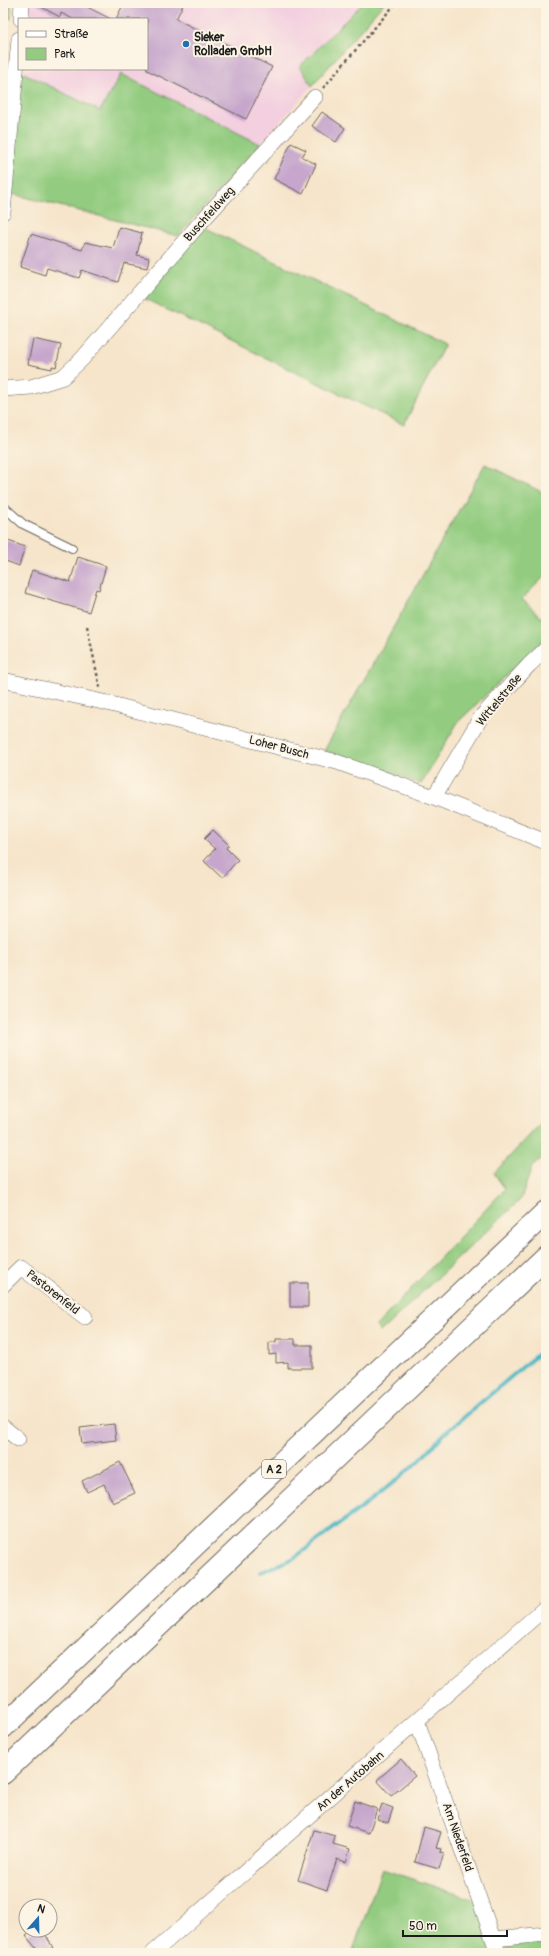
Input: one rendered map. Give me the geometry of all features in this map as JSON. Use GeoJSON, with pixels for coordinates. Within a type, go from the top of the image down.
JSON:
{"type":"FeatureCollection","features":[{"type":"Feature","properties":{"kind":"highway","name":"A 2"},"geometry":{"type":"LineString","coordinates":[[3,1728],[546,1212]]}},
{"type":"Feature","properties":{"kind":"highway"},"geometry":{"type":"LineString","coordinates":[[3,1772],[546,1257]]}},
{"type":"Feature","properties":{"kind":"street"},"geometry":{"type":"LineString","coordinates":[[21,18],[22,3]]}},
{"type":"Feature","properties":{"kind":"street"},"geometry":{"type":"LineString","coordinates":[[3,212],[18,50]]}},
{"type":"Feature","properties":{"kind":"street","name":"Buschfeldweg"},"geometry":{"type":"LineString","coordinates":[[3,389],[31,387],[63,377],[82,359],[201,222],[315,97]]}},
{"type":"Feature","properties":{"kind":"street","name":"Wittelstraße"},"geometry":{"type":"LineString","coordinates":[[434,797],[481,717],[529,665],[546,649]]}},
{"type":"Feature","properties":{"kind":"street","name":"Loher Busch"},"geometry":{"type":"LineString","coordinates":[[3,680],[103,702],[337,762],[434,797],[546,842]]}},
{"type":"Feature","properties":{"kind":"street","name":"Pastorenfeld"},"geometry":{"type":"LineString","coordinates":[[3,1284],[21,1267],[85,1317]]}},
{"type":"Feature","properties":{"kind":"street"},"geometry":{"type":"LineString","coordinates":[[3,1427],[18,1439]]}},
{"type":"Feature","properties":{"kind":"street","name":"An der Autobahn"},"geometry":{"type":"LineString","coordinates":[[153,1953],[546,1608]]}},
{"type":"Feature","properties":{"kind":"street","name":"Am Niederfeld"},"geometry":{"type":"LineString","coordinates":[[417,1721],[496,1946]]}},
{"type":"Feature","properties":{"kind":"street"},"geometry":{"type":"LineString","coordinates":[[496,1946],[546,1934]]}},
{"type":"Feature","properties":{"kind":"lane"},"geometry":{"type":"LineString","coordinates":[[3,506],[23,524],[72,548]]}},
{"type":"Feature","properties":{"kind":"path"},"geometry":{"type":"LineString","coordinates":[[315,97],[396,3]]}},
{"type":"Feature","properties":{"kind":"path"},"geometry":{"type":"LineString","coordinates":[[87,626],[103,702]]}},
{"type":"Feature","properties":{"kind":"shaded area"},"geometry":{"type":"Polygon","coordinates":[[[24,3],[89,3],[120,18],[23,18],[24,3]]]}},
{"type":"Feature","properties":{"kind":"shaded area"},"geometry":{"type":"Polygon","coordinates":[[[144,3],[363,3],[300,66],[312,86],[260,144],[121,74],[100,111],[20,71],[148,70],[147,18],[144,3]]]}},
{"type":"Feature","properties":{"kind":"green space"},"geometry":{"type":"Polygon","coordinates":[[[3,3],[11,3],[11,19],[3,16],[3,3]]]}},
{"type":"Feature","properties":{"kind":"green space"},"geometry":{"type":"Polygon","coordinates":[[[363,3],[384,3],[312,86],[300,66],[363,3]]]}},
{"type":"Feature","properties":{"kind":"green space"},"geometry":{"type":"Polygon","coordinates":[[[20,71],[100,111],[121,74],[260,144],[178,236],[9,193],[20,71]]]}},
{"type":"Feature","properties":{"kind":"green space"},"geometry":{"type":"Polygon","coordinates":[[[204,227],[445,344],[404,425],[143,298],[204,227]]]}},
{"type":"Feature","properties":{"kind":"green space"},"geometry":{"type":"Polygon","coordinates":[[[485,464],[546,494],[546,575],[522,599],[546,622],[546,637],[458,722],[421,784],[374,766],[324,751],[485,464]]]}},
{"type":"Feature","properties":{"kind":"green space"},"geometry":{"type":"Polygon","coordinates":[[[546,1118],[546,1154],[532,1167],[521,1199],[380,1332],[376,1326],[505,1189],[494,1173],[546,1118]]]}},
{"type":"Feature","properties":{"kind":"green space"},"geometry":{"type":"Polygon","coordinates":[[[382,1869],[484,1903],[497,1942],[546,1937],[546,1953],[352,1953],[382,1869]]]}},
{"type":"Feature","properties":{"kind":"building"},"geometry":{"type":"Polygon","coordinates":[[[34,3],[79,3],[109,18],[71,18],[61,13],[60,17],[34,3]]]}},
{"type":"Feature","properties":{"kind":"building","name":"Sieker Rolladen GmbH"},"geometry":{"type":"Polygon","coordinates":[[[124,3],[184,3],[176,19],[272,67],[246,119],[147,70],[148,18],[116,18],[124,3]]]}},
{"type":"Feature","properties":{"kind":"building"},"geometry":{"type":"Polygon","coordinates":[[[322,112],[345,128],[336,142],[312,126],[322,112]]]}},
{"type":"Feature","properties":{"kind":"building"},"geometry":{"type":"Polygon","coordinates":[[[291,143],[306,150],[302,157],[316,164],[303,194],[274,179],[291,143]]]}},
{"type":"Feature","properties":{"kind":"building"},"geometry":{"type":"Polygon","coordinates":[[[119,227],[142,233],[137,255],[149,258],[147,268],[124,263],[118,282],[82,270],[79,278],[47,268],[45,275],[20,267],[31,234],[82,250],[85,242],[113,248],[119,227]]]}},
{"type":"Feature","properties":{"kind":"building"},"geometry":{"type":"Polygon","coordinates":[[[33,339],[61,345],[56,367],[52,366],[52,369],[28,364],[33,339]]]}},
{"type":"Feature","properties":{"kind":"building"},"geometry":{"type":"Polygon","coordinates":[[[3,539],[25,547],[19,566],[3,560],[3,539]]]}},
{"type":"Feature","properties":{"kind":"building"},"geometry":{"type":"Polygon","coordinates":[[[78,557],[106,566],[99,590],[96,589],[89,612],[25,593],[32,570],[70,582],[78,557]]]}},
{"type":"Feature","properties":{"kind":"building"},"geometry":{"type":"Polygon","coordinates":[[[213,830],[229,845],[226,848],[238,860],[222,878],[204,861],[215,849],[204,839],[213,830]]]}},
{"type":"Feature","properties":{"kind":"building"},"geometry":{"type":"Polygon","coordinates":[[[290,1283],[308,1283],[308,1307],[290,1307],[290,1283]]]}},
{"type":"Feature","properties":{"kind":"building"},"geometry":{"type":"Polygon","coordinates":[[[276,1339],[295,1339],[295,1345],[312,1345],[312,1368],[288,1368],[288,1362],[276,1363],[276,1354],[269,1355],[269,1342],[276,1342],[276,1339]]]}},
{"type":"Feature","properties":{"kind":"building"},"geometry":{"type":"Polygon","coordinates":[[[114,1424],[116,1440],[82,1444],[80,1428],[114,1424]]]}},
{"type":"Feature","properties":{"kind":"building"},"geometry":{"type":"Polygon","coordinates":[[[120,1462],[135,1493],[113,1503],[104,1484],[87,1492],[82,1481],[120,1462]]]}},
{"type":"Feature","properties":{"kind":"building"},"geometry":{"type":"Polygon","coordinates":[[[401,1759],[415,1776],[391,1796],[377,1780],[401,1759]]]}},
{"type":"Feature","properties":{"kind":"building"},"geometry":{"type":"Polygon","coordinates":[[[355,1801],[377,1809],[369,1833],[347,1826],[355,1801]]]}},
{"type":"Feature","properties":{"kind":"building"},"geometry":{"type":"Polygon","coordinates":[[[382,1804],[393,1808],[388,1823],[377,1819],[382,1804]]]}},
{"type":"Feature","properties":{"kind":"building"},"geometry":{"type":"Polygon","coordinates":[[[424,1827],[441,1832],[436,1848],[441,1849],[440,1852],[444,1853],[439,1869],[415,1862],[424,1827]]]}},
{"type":"Feature","properties":{"kind":"building"},"geometry":{"type":"Polygon","coordinates":[[[314,1830],[335,1836],[333,1844],[350,1849],[346,1862],[337,1859],[327,1890],[298,1880],[314,1830]]]}},
{"type":"Feature","properties":{"kind":"building"},"geometry":{"type":"Polygon","coordinates":[[[28,1938],[47,1938],[53,1948],[40,1953],[28,1938]]]}},
{"type":"Feature","properties":{"kind":"waterway"},"geometry":{"type":"LineString","coordinates":[[261,1572],[294,1558],[378,1495],[419,1461],[443,1435],[546,1347]]}},
{"type":"Feature","properties":{"kind":"place","name":"Sieker Rolladen GmbH"},"geometry":{"type":"Point","coordinates":[186,44]}}]}
